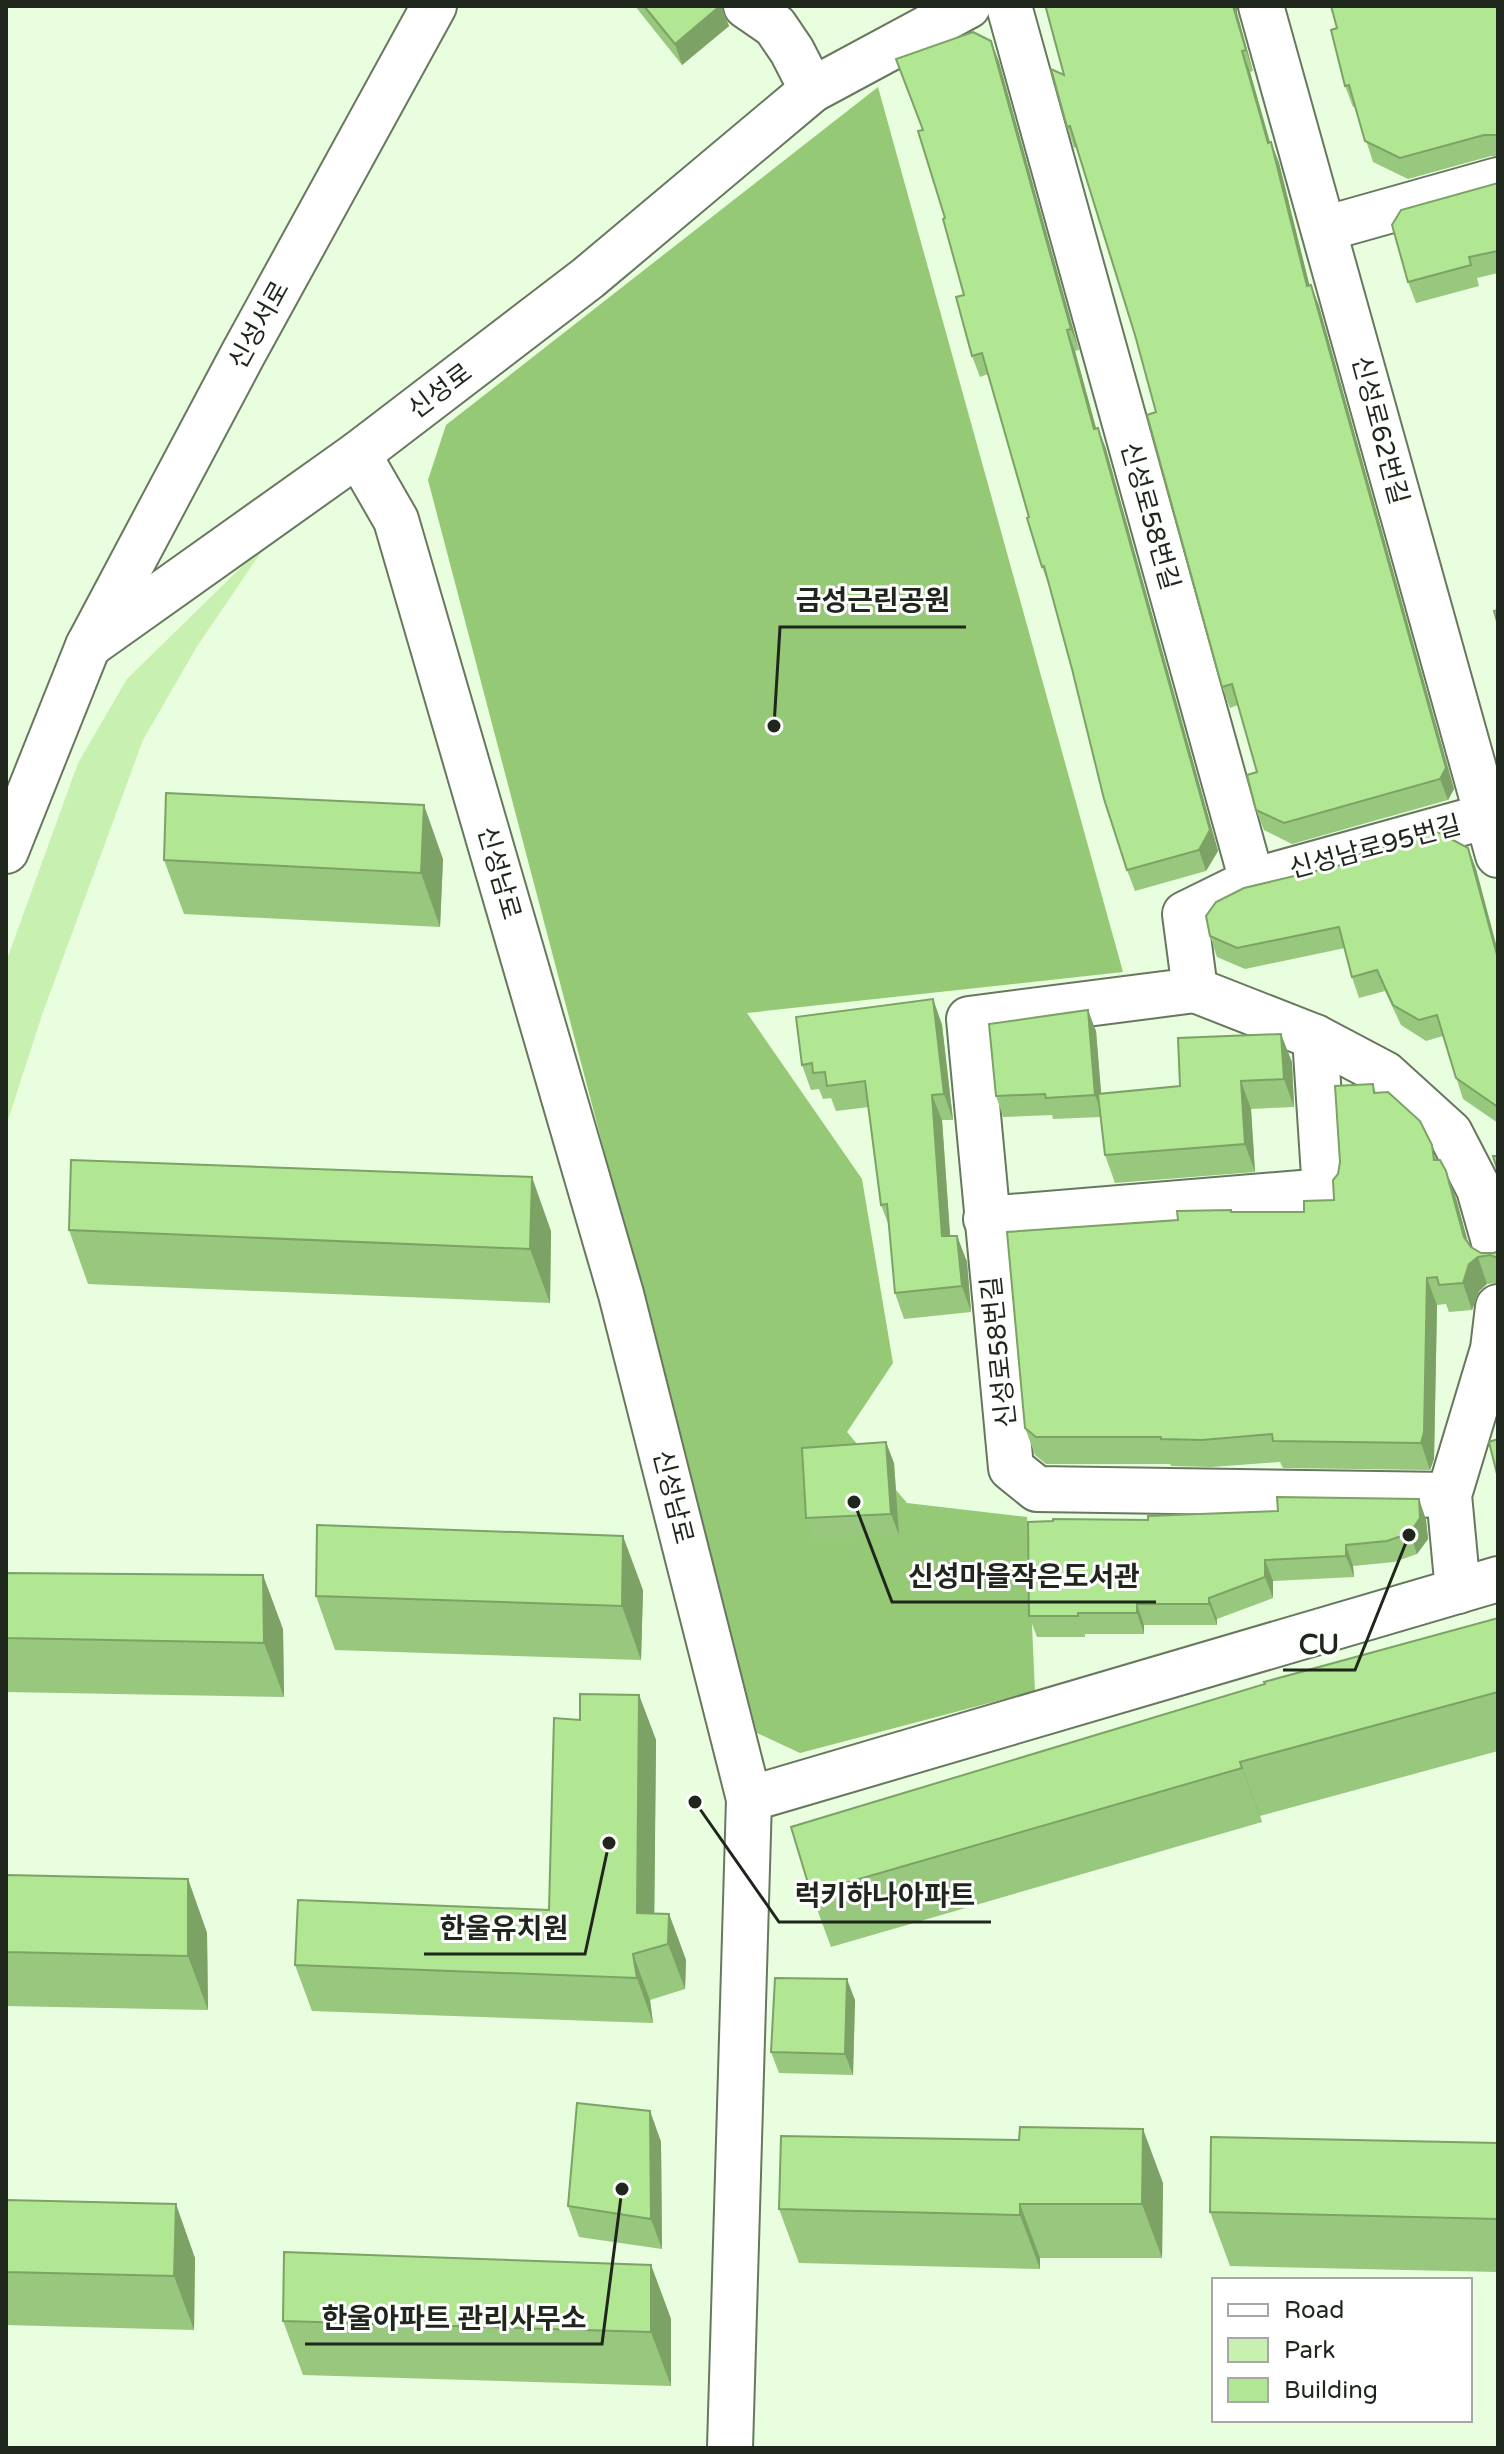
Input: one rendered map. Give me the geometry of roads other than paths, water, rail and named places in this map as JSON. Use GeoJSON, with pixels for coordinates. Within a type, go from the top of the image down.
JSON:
{"type":"FeatureCollection","features":[{"type":"Feature","properties":{"kind":"street","name":"신성서로"},"geometry":{"type":"LineString","coordinates":[[88,646],[243,354],[434,6]]}},
{"type":"Feature","properties":{"kind":"street","name":"신성로"},"geometry":{"type":"LineString","coordinates":[[88,646],[358,454],[588,278],[812,90],[968,6]]}},
{"type":"Feature","properties":{"kind":"street","name":"신성로58번길"},"geometry":{"type":"LineString","coordinates":[[1009,6],[1252,881]]}},
{"type":"Feature","properties":{"kind":"street","name":"신성로62번길"},"geometry":{"type":"LineString","coordinates":[[1261,6],[1494,828]]}},
{"type":"Feature","properties":{"kind":"street"},"geometry":{"type":"LineString","coordinates":[[768,13],[812,90]]}},
{"type":"Feature","properties":{"kind":"street"},"geometry":{"type":"LineString","coordinates":[[1324,229],[1498,180]]}},
{"type":"Feature","properties":{"kind":"street","name":"신성남로"},"geometry":{"type":"LineString","coordinates":[[358,454],[396,520],[621,1294],[749,1799],[730,2448]]}},
{"type":"Feature","properties":{"kind":"street"},"geometry":{"type":"LineString","coordinates":[[6,851],[88,646]]}},
{"type":"Feature","properties":{"kind":"street","name":"신성남로95번길"},"geometry":{"type":"LineString","coordinates":[[1252,881],[1494,828]]}},
{"type":"Feature","properties":{"kind":"street"},"geometry":{"type":"LineString","coordinates":[[1195,990],[1185,914],[1252,881]]}},
{"type":"Feature","properties":{"kind":"street","name":"신성로58번길"},"geometry":{"type":"LineString","coordinates":[[1449,1495],[1037,1489],[1011,1468],[969,1019],[1195,990],[1315,1037],[1385,1074],[1450,1133],[1479,1189],[1498,1256]]}},
{"type":"Feature","properties":{"kind":"street"},"geometry":{"type":"LineString","coordinates":[[986,1219],[1325,1191],[1315,1037]]}},
{"type":"Feature","properties":{"kind":"street"},"geometry":{"type":"LineString","coordinates":[[749,1799],[1478,1585],[1449,1495],[1493,1349],[1498,1307]]}},
{"type":"Feature","properties":{"kind":"place","name":"금성근린공원"},"geometry":{"type":"Point","coordinates":[774,726]}},
{"type":"Feature","properties":{"kind":"place","name":"신성마을작은도서관"},"geometry":{"type":"Point","coordinates":[854,1502]}},
{"type":"Feature","properties":{"kind":"place","name":"CU"},"geometry":{"type":"Point","coordinates":[1409,1535]}},
{"type":"Feature","properties":{"kind":"place","name":"럭키하나아파트"},"geometry":{"type":"Point","coordinates":[695,1802]}},
{"type":"Feature","properties":{"kind":"place","name":"한울유치원"},"geometry":{"type":"Point","coordinates":[609,1843]}},
{"type":"Feature","properties":{"kind":"place","name":"한울아파트 관리사무소"},"geometry":{"type":"Point","coordinates":[622,2189]}}]}
